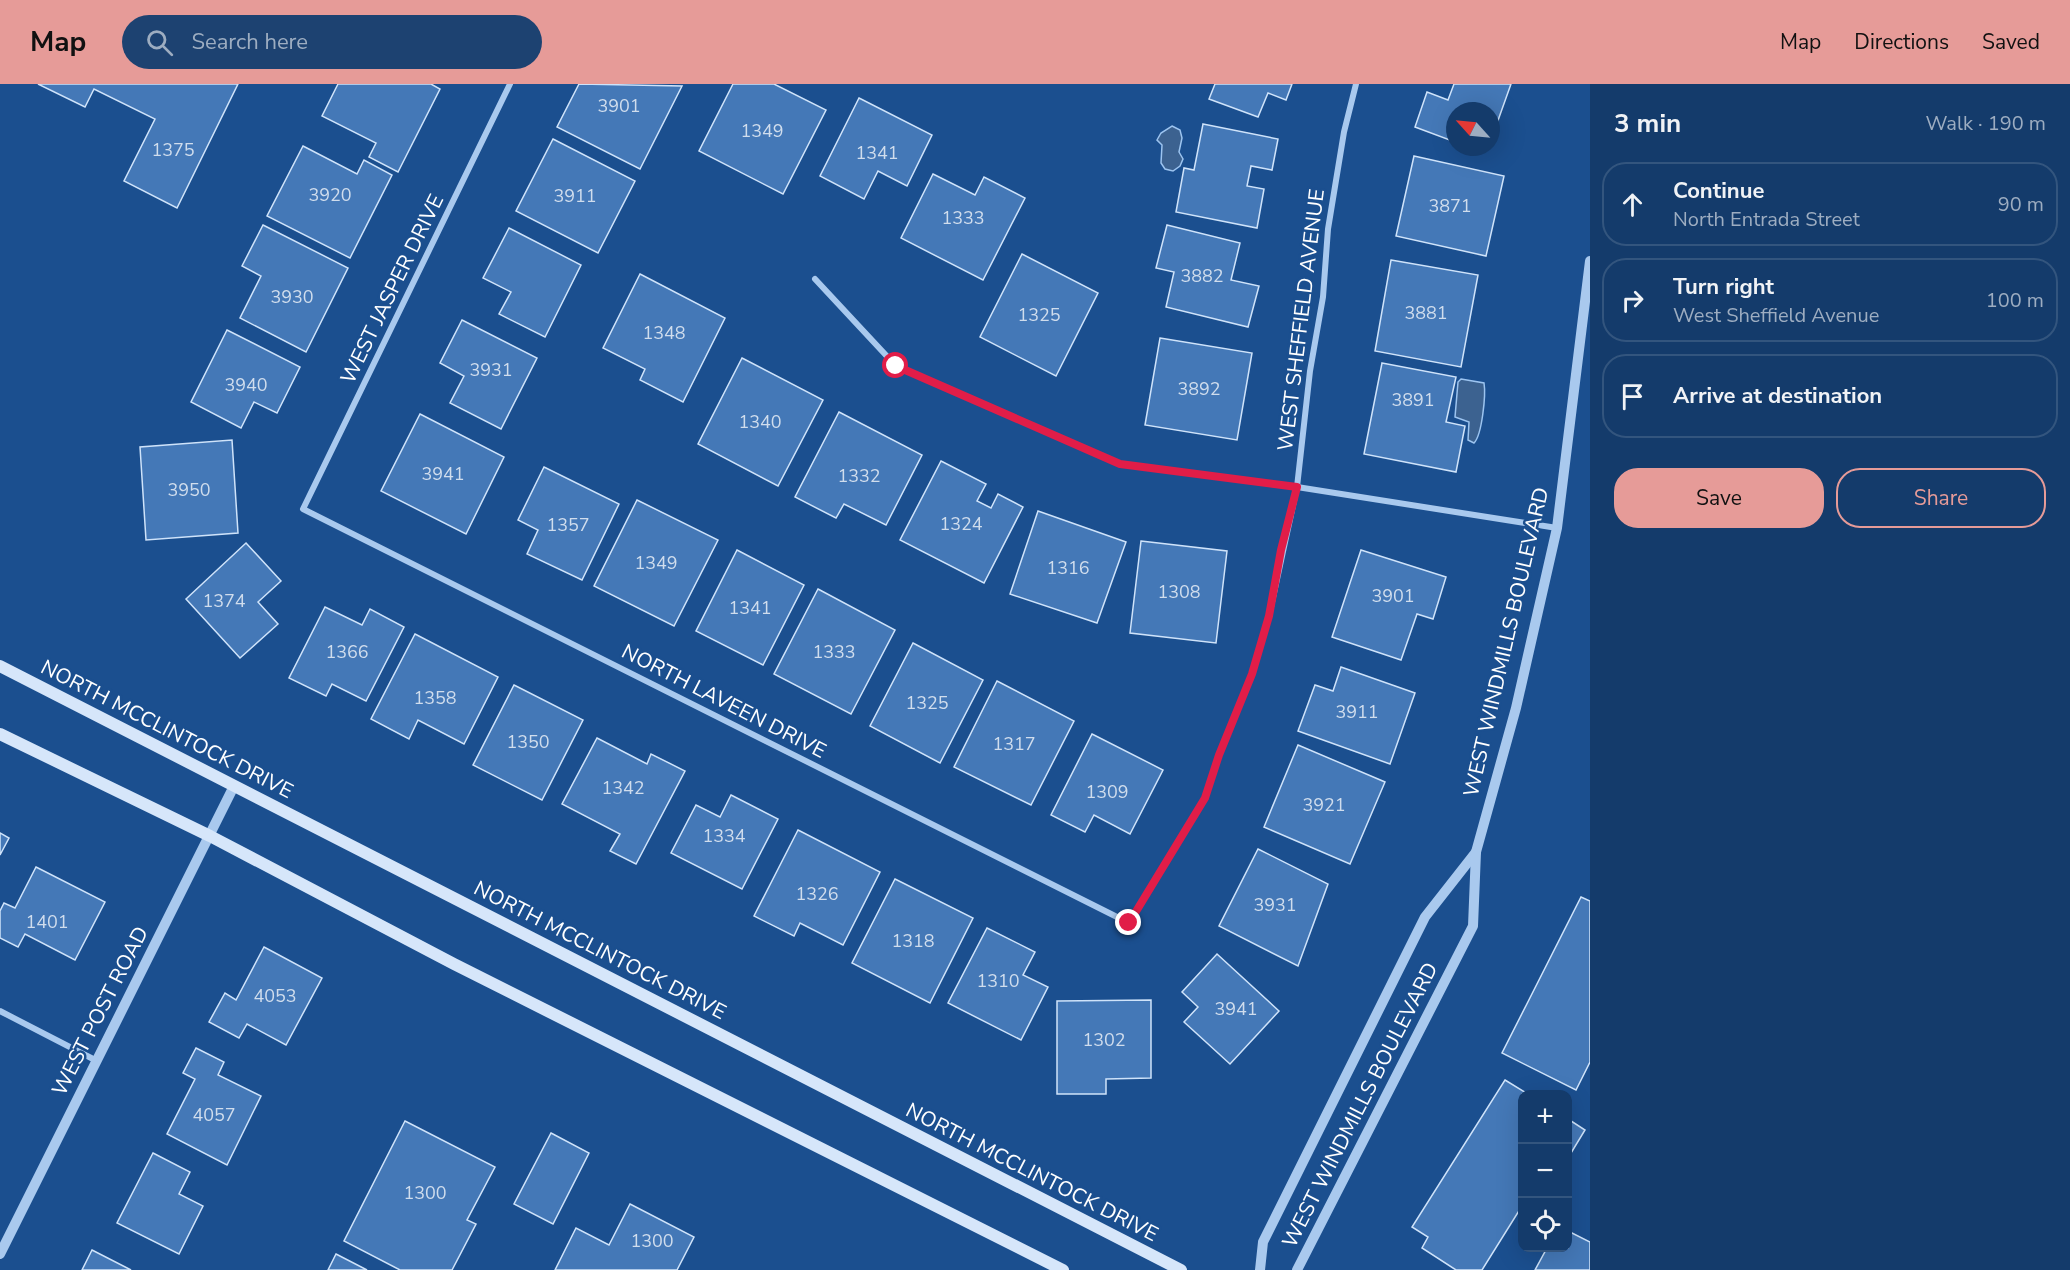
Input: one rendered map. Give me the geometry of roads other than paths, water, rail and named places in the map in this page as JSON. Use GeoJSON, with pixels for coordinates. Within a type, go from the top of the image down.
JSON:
{"type":"FeatureCollection","features":[{"type":"Feature","properties":{"kind":"main road","name":"NORTH MCCLINTOCK DRIVE"},"geometry":{"type":"LineString","coordinates":[[0,666],[1181,1270]]}},
{"type":"Feature","properties":{"kind":"main road"},"geometry":{"type":"LineString","coordinates":[[0,734],[210,837],[454,964],[1063,1270]]}},
{"type":"Feature","properties":{"kind":"street","name":"WEST JASPER DRIVE"},"geometry":{"type":"LineString","coordinates":[[303,509],[510,84]]}},
{"type":"Feature","properties":{"kind":"street","name":"WEST SHEFFIELD AVENUE"},"geometry":{"type":"LineString","coordinates":[[1129,923],[1205,798],[1219,755],[1252,674],[1269,616],[1281,550],[1297,487],[1310,371],[1323,297],[1328,229],[1344,132],[1356,84]]}},
{"type":"Feature","properties":{"kind":"street","name":"WEST WINDMILLS BOULEVARD"},"geometry":{"type":"LineString","coordinates":[[1297,1270],[1473,926],[1476,852],[1516,708],[1557,528],[1590,261]]}},
{"type":"Feature","properties":{"kind":"street"},"geometry":{"type":"LineString","coordinates":[[815,279],[896,366],[1120,464],[1297,487],[1557,528]]}},
{"type":"Feature","properties":{"kind":"street","name":"NORTH LAVEEN DRIVE"},"geometry":{"type":"LineString","coordinates":[[303,509],[1129,923]]}},
{"type":"Feature","properties":{"kind":"street","name":"WEST POST ROAD"},"geometry":{"type":"LineString","coordinates":[[0,1254],[234,786]]}},
{"type":"Feature","properties":{"kind":"street","name":"WEST WINDMILLS BOULEVARD"},"geometry":{"type":"LineString","coordinates":[[1260,1270],[1263,1242],[1425,917],[1476,852]]}},
{"type":"Feature","properties":{"kind":"street"},"geometry":{"type":"LineString","coordinates":[[0,1011],[98,1061]]}},
{"type":"Feature","properties":{"kind":"water"},"geometry":{"type":"Polygon","coordinates":[[[1172,126],[1180,130],[1182,138],[1179,152],[1183,159],[1180,166],[1173,171],[1165,169],[1161,163],[1162,145],[1157,140],[1161,133],[1172,126]]]}},
{"type":"Feature","properties":{"kind":"water"},"geometry":{"type":"Polygon","coordinates":[[[1461,379],[1484,383],[1483,414],[1474,443],[1468,440],[1469,422],[1455,417],[1458,382],[1461,379]]]}}]}
